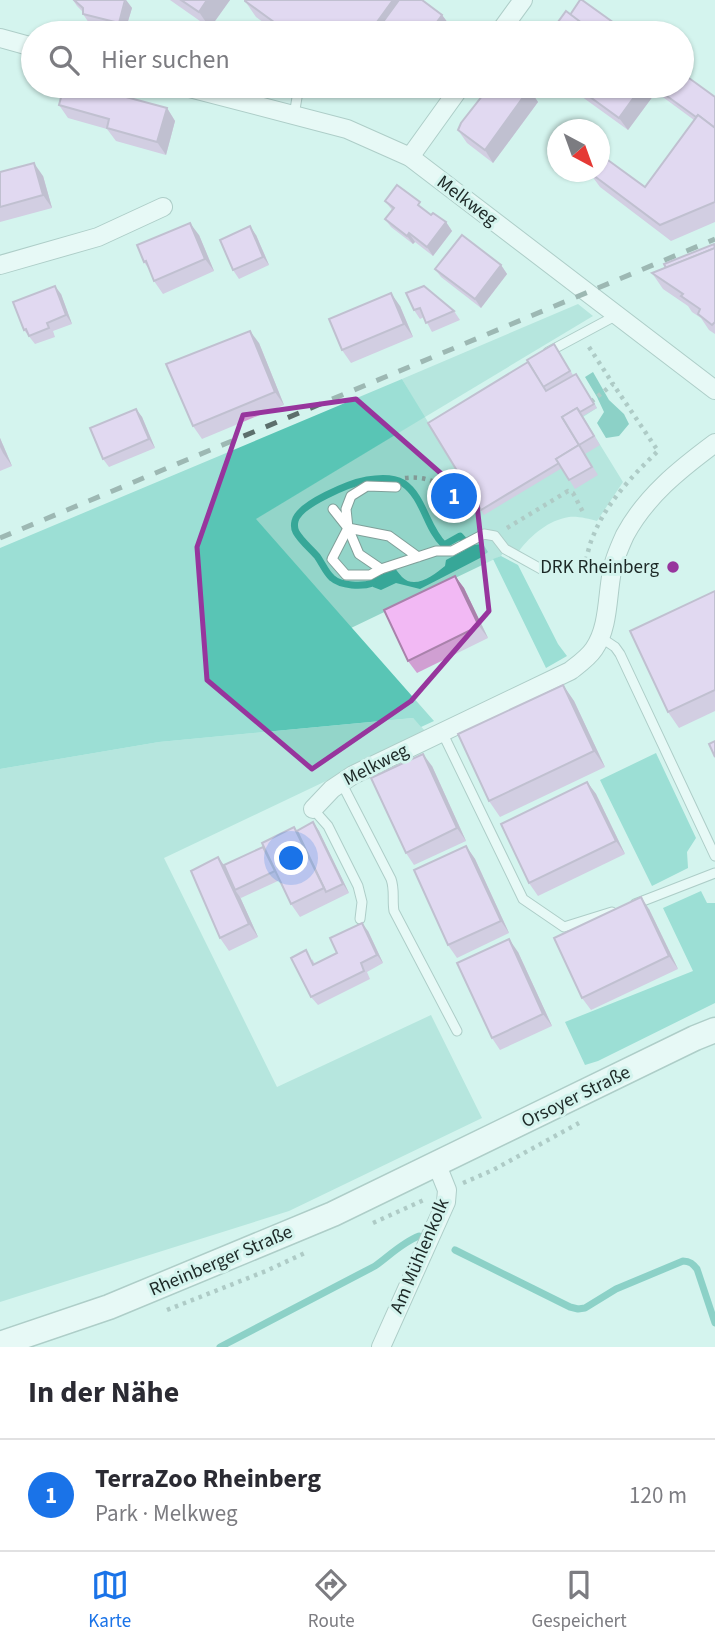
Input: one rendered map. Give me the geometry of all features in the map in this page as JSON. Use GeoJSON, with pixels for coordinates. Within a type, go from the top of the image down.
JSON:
{"type":"FeatureCollection","features":[{"type":"Feature","properties":{"kind":"main road","name":"Orsoyer Straße"},"geometry":{"type":"LineString","coordinates":[[437,1165],[715,1030]]}},
{"type":"Feature","properties":{"kind":"main road","name":"Rheinberger Straße"},"geometry":{"type":"LineString","coordinates":[[0,1343],[122,1302],[333,1214],[437,1165]]}},
{"type":"Feature","properties":{"kind":"street"},"geometry":{"type":"LineString","coordinates":[[508,21],[523,0]]}},
{"type":"Feature","properties":{"kind":"street"},"geometry":{"type":"LineString","coordinates":[[0,38],[21,44]]}},
{"type":"Feature","properties":{"kind":"street","name":"Melkweg"},"geometry":{"type":"LineString","coordinates":[[226,98],[346,129],[410,157],[715,390]]}},
{"type":"Feature","properties":{"kind":"street"},"geometry":{"type":"LineString","coordinates":[[410,157],[452,98]]}},
{"type":"Feature","properties":{"kind":"street"},"geometry":{"type":"LineString","coordinates":[[0,265],[98,237],[163,207]]}},
{"type":"Feature","properties":{"kind":"street","name":"Melkweg"},"geometry":{"type":"LineString","coordinates":[[313,809],[341,782],[570,671],[585,660],[600,637],[612,569],[624,537],[637,515],[677,472],[715,443]]}},
{"type":"Feature","properties":{"kind":"street","name":"Am Mühlenkolk"},"geometry":{"type":"LineString","coordinates":[[381,1347],[446,1202],[447,1190],[437,1165]]}},
{"type":"Feature","properties":{"kind":"lane"},"geometry":{"type":"LineString","coordinates":[[294,116],[297,98]]}},
{"type":"Feature","properties":{"kind":"lane"},"geometry":{"type":"LineString","coordinates":[[540,357],[617,315]]}},
{"type":"Feature","properties":{"kind":"lane"},"geometry":{"type":"LineString","coordinates":[[396,487],[367,486],[351,496],[346,509],[348,528],[332,559],[346,575],[370,575],[436,551],[452,551],[484,534],[495,536],[505,549],[541,569]]}},
{"type":"Feature","properties":{"kind":"lane"},"geometry":{"type":"LineString","coordinates":[[333,509],[348,528],[359,554],[381,569]]}},
{"type":"Feature","properties":{"kind":"lane"},"geometry":{"type":"LineString","coordinates":[[348,528],[389,536],[418,557]]}},
{"type":"Feature","properties":{"kind":"lane"},"geometry":{"type":"LineString","coordinates":[[600,637],[621,654],[715,856]]}},
{"type":"Feature","properties":{"kind":"lane"},"geometry":{"type":"LineString","coordinates":[[442,732],[523,899],[564,927],[653,898],[715,873]]}},
{"type":"Feature","properties":{"kind":"lane"},"geometry":{"type":"LineString","coordinates":[[341,782],[391,879],[394,911],[457,1031]]}},
{"type":"Feature","properties":{"kind":"lane"},"geometry":{"type":"LineString","coordinates":[[313,809],[328,826],[358,886],[362,902],[360,919]]}},
{"type":"Feature","properties":{"kind":"path"},"geometry":{"type":"LineString","coordinates":[[580,335],[658,451],[617,495],[594,534],[586,560]]}},
{"type":"Feature","properties":{"kind":"path"},"geometry":{"type":"LineString","coordinates":[[595,399],[613,384]]}},
{"type":"Feature","properties":{"kind":"path"},"geometry":{"type":"LineString","coordinates":[[405,478],[431,480],[447,488],[462,478]]}},
{"type":"Feature","properties":{"kind":"path"},"geometry":{"type":"LineString","coordinates":[[495,536],[568,491],[573,493],[584,514]]}},
{"type":"Feature","properties":{"kind":"path"},"geometry":{"type":"LineString","coordinates":[[447,1190],[493,1170],[589,1117]]}},
{"type":"Feature","properties":{"kind":"highlighted area"},"geometry":{"type":"Polygon","coordinates":[[[356,399],[477,505],[489,611],[411,701],[312,769],[207,680],[197,547],[243,415],[356,399]]]}},
{"type":"Feature","properties":{"kind":"shaded area"},"geometry":{"type":"Polygon","coordinates":[[[578,304],[593,316],[425,417],[431,427],[531,366],[579,378],[597,408],[583,417],[623,482],[597,521],[572,517],[554,521],[529,539],[519,551],[508,545],[501,556],[351,628],[255,519],[424,417],[402,379],[578,304]]]}},
{"type":"Feature","properties":{"kind":"shaded area"},"geometry":{"type":"Polygon","coordinates":[[[593,372],[609,400],[624,414],[629,424],[619,436],[606,438],[597,423],[604,412],[585,377],[593,372]]]}},
{"type":"Feature","properties":{"kind":"shaded area"},"geometry":{"type":"Polygon","coordinates":[[[402,379],[425,417],[256,519],[434,721],[421,727],[413,718],[159,742],[0,769],[0,548],[402,379]]]}},
{"type":"Feature","properties":{"kind":"shaded area"},"geometry":{"type":"Polygon","coordinates":[[[470,543],[483,544],[488,552],[420,589],[396,583],[381,590],[373,587],[372,577],[394,568],[407,581],[424,580],[445,566],[446,560],[465,550],[470,543]]]}},
{"type":"Feature","properties":{"kind":"shaded area"},"geometry":{"type":"Polygon","coordinates":[[[501,556],[518,565],[558,644],[567,656],[546,668],[493,559],[501,556]]]}},
{"type":"Feature","properties":{"kind":"shaded area"},"geometry":{"type":"Polygon","coordinates":[[[413,718],[427,733],[164,858],[277,1087],[431,1015],[482,1118],[289,1211],[0,1302],[0,769],[159,742],[413,718]]]}},
{"type":"Feature","properties":{"kind":"shaded area"},"geometry":{"type":"Polygon","coordinates":[[[656,753],[696,838],[687,852],[688,868],[652,886],[600,780],[656,753]]]}},
{"type":"Feature","properties":{"kind":"shaded area"},"geometry":{"type":"Polygon","coordinates":[[[701,891],[707,903],[715,903],[715,1003],[585,1065],[565,1022],[693,971],[663,908],[701,891]]]}},
{"type":"Feature","properties":{"kind":"building"},"geometry":{"type":"Polygon","coordinates":[[[74,0],[125,0],[120,21],[83,14],[83,8],[74,0]]]}},
{"type":"Feature","properties":{"kind":"building"},"geometry":{"type":"Polygon","coordinates":[[[181,0],[207,0],[199,12],[181,0]]]}},
{"type":"Feature","properties":{"kind":"building"},"geometry":{"type":"Polygon","coordinates":[[[393,0],[378,21],[272,21],[245,1],[393,0]]]}},
{"type":"Feature","properties":{"kind":"building"},"geometry":{"type":"Polygon","coordinates":[[[399,0],[422,0],[442,15],[438,21],[384,21],[399,0]]]}},
{"type":"Feature","properties":{"kind":"building"},"geometry":{"type":"Polygon","coordinates":[[[582,0],[611,21],[578,21],[570,15],[582,0]]]}},
{"type":"Feature","properties":{"kind":"building"},"geometry":{"type":"Polygon","coordinates":[[[566,11],[579,21],[559,21],[566,11]]]}},
{"type":"Feature","properties":{"kind":"building"},"geometry":{"type":"Polygon","coordinates":[[[694,82],[715,97],[715,128],[698,115],[696,117],[670,98],[694,98],[694,82]]]}},
{"type":"Feature","properties":{"kind":"building"},"geometry":{"type":"Polygon","coordinates":[[[61,98],[130,98],[167,108],[157,142],[107,128],[109,119],[59,105],[61,98]]]}},
{"type":"Feature","properties":{"kind":"building"},"geometry":{"type":"Polygon","coordinates":[[[481,98],[523,98],[485,150],[458,130],[481,98]]]}},
{"type":"Feature","properties":{"kind":"building"},"geometry":{"type":"Polygon","coordinates":[[[592,98],[633,98],[619,118],[592,98]]]}},
{"type":"Feature","properties":{"kind":"building"},"geometry":{"type":"Polygon","coordinates":[[[698,115],[715,128],[715,202],[660,225],[602,182],[610,182],[610,162],[645,187],[698,115]]]}},
{"type":"Feature","properties":{"kind":"building"},"geometry":{"type":"Polygon","coordinates":[[[34,163],[43,195],[0,207],[0,172],[34,163]]]}},
{"type":"Feature","properties":{"kind":"building"},"geometry":{"type":"Polygon","coordinates":[[[397,185],[420,202],[418,205],[431,215],[433,213],[446,222],[427,247],[385,219],[394,208],[385,201],[397,185]]]}},
{"type":"Feature","properties":{"kind":"building"},"geometry":{"type":"Polygon","coordinates":[[[190,223],[205,259],[154,281],[137,245],[190,223]]]}},
{"type":"Feature","properties":{"kind":"building"},"geometry":{"type":"Polygon","coordinates":[[[250,226],[263,257],[233,270],[220,240],[250,226]]]}},
{"type":"Feature","properties":{"kind":"building"},"geometry":{"type":"Polygon","coordinates":[[[462,235],[501,265],[475,299],[435,269],[462,235]]]}},
{"type":"Feature","properties":{"kind":"building"},"geometry":{"type":"Polygon","coordinates":[[[714,244],[715,248],[666,268],[664,264],[714,244]]]}},
{"type":"Feature","properties":{"kind":"building"},"geometry":{"type":"Polygon","coordinates":[[[715,248],[715,322],[712,325],[698,314],[700,309],[681,296],[683,294],[652,273],[715,248]]]}},
{"type":"Feature","properties":{"kind":"building"},"geometry":{"type":"Polygon","coordinates":[[[55,286],[66,315],[47,323],[49,328],[29,336],[13,302],[55,286]]]}},
{"type":"Feature","properties":{"kind":"building"},"geometry":{"type":"Polygon","coordinates":[[[424,286],[454,311],[426,323],[420,308],[414,310],[406,293],[424,286]]]}},
{"type":"Feature","properties":{"kind":"building"},"geometry":{"type":"Polygon","coordinates":[[[391,293],[404,324],[342,350],[329,319],[391,293]]]}},
{"type":"Feature","properties":{"kind":"building"},"geometry":{"type":"Polygon","coordinates":[[[250,331],[275,392],[193,426],[166,364],[250,331]]]}},
{"type":"Feature","properties":{"kind":"building"},"geometry":{"type":"Polygon","coordinates":[[[554,344],[570,371],[543,387],[527,360],[554,344]]]}},
{"type":"Feature","properties":{"kind":"building"},"geometry":{"type":"Polygon","coordinates":[[[528,362],[546,391],[576,374],[594,404],[580,412],[577,408],[562,417],[579,445],[556,459],[559,463],[481,510],[428,423],[528,362]]]}},
{"type":"Feature","properties":{"kind":"building"},"geometry":{"type":"Polygon","coordinates":[[[577,408],[594,436],[579,445],[562,417],[577,408]]]}},
{"type":"Feature","properties":{"kind":"building"},"geometry":{"type":"Polygon","coordinates":[[[136,409],[149,439],[103,459],[90,428],[136,409]]]}},
{"type":"Feature","properties":{"kind":"building"},"geometry":{"type":"Polygon","coordinates":[[[579,445],[592,467],[569,480],[556,459],[579,445]]]}},
{"type":"Feature","properties":{"kind":"building"},"geometry":{"type":"Polygon","coordinates":[[[455,576],[479,626],[408,661],[384,610],[455,576]]]}},
{"type":"Feature","properties":{"kind":"building"},"geometry":{"type":"Polygon","coordinates":[[[715,591],[715,690],[668,712],[630,631],[715,591]]]}},
{"type":"Feature","properties":{"kind":"building"},"geometry":{"type":"Polygon","coordinates":[[[563,685],[594,751],[489,801],[458,734],[563,685]]]}},
{"type":"Feature","properties":{"kind":"building"},"geometry":{"type":"Polygon","coordinates":[[[715,741],[715,757],[709,744],[715,741]]]}},
{"type":"Feature","properties":{"kind":"building"},"geometry":{"type":"Polygon","coordinates":[[[423,754],[457,828],[406,853],[371,778],[423,754]]]}},
{"type":"Feature","properties":{"kind":"building"},"geometry":{"type":"Polygon","coordinates":[[[587,782],[616,841],[529,883],[501,824],[587,782]]]}},
{"type":"Feature","properties":{"kind":"building"},"geometry":{"type":"Polygon","coordinates":[[[313,822],[343,884],[326,892],[297,831],[313,822]]]}},
{"type":"Feature","properties":{"kind":"building"},"geometry":{"type":"Polygon","coordinates":[[[294,827],[324,888],[291,904],[262,843],[294,827]]]}},
{"type":"Feature","properties":{"kind":"building"},"geometry":{"type":"Polygon","coordinates":[[[466,846],[501,921],[448,945],[414,870],[466,846]]]}},
{"type":"Feature","properties":{"kind":"building"},"geometry":{"type":"Polygon","coordinates":[[[263,847],[275,871],[235,890],[224,865],[263,847]]]}},
{"type":"Feature","properties":{"kind":"building"},"geometry":{"type":"Polygon","coordinates":[[[218,857],[249,924],[220,938],[191,871],[218,857]]]}},
{"type":"Feature","properties":{"kind":"building"},"geometry":{"type":"Polygon","coordinates":[[[641,897],[669,956],[582,998],[554,938],[641,897]]]}},
{"type":"Feature","properties":{"kind":"building"},"geometry":{"type":"Polygon","coordinates":[[[362,923],[377,955],[361,963],[364,971],[311,997],[291,958],[306,950],[313,965],[337,953],[330,938],[362,923]]]}},
{"type":"Feature","properties":{"kind":"building"},"geometry":{"type":"Polygon","coordinates":[[[509,939],[543,1014],[492,1038],[457,963],[509,939]]]}},
{"type":"Feature","properties":{"kind":"waterway"},"geometry":{"type":"LineString","coordinates":[[373,583],[352,585],[332,578],[296,532],[294,524],[299,514],[315,501],[349,485],[371,479],[390,479],[403,483],[416,496],[433,530],[444,545],[460,536],[468,545]]}},
{"type":"Feature","properties":{"kind":"waterway"},"geometry":{"type":"LineString","coordinates":[[220,1347],[375,1266],[402,1245],[419,1236]]}},
{"type":"Feature","properties":{"kind":"waterway"},"geometry":{"type":"LineString","coordinates":[[455,1250],[578,1309],[585,1308],[616,1289],[683,1261],[688,1262],[697,1269],[715,1323]]}},
{"type":"Feature","properties":{"kind":"railway"},"geometry":{"type":"LineString","coordinates":[[0,538],[715,239]]}},
{"type":"Feature","properties":{"kind":"place","name":"TerraZoo Rheinberg"},"geometry":{"type":"Point","coordinates":[454,496]}},
{"type":"Feature","properties":{"kind":"place","name":"DRK Rheinberg"},"geometry":{"type":"Point","coordinates":[673,567]}}]}
